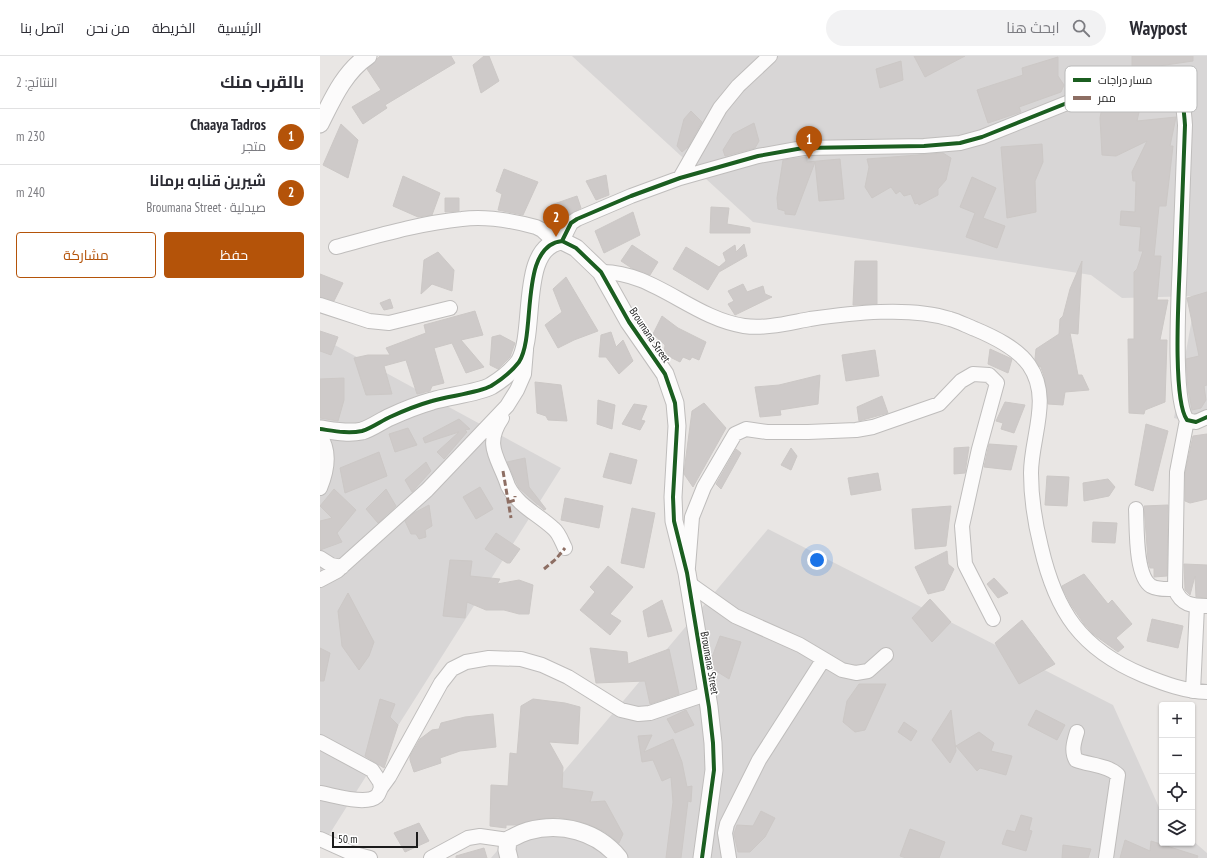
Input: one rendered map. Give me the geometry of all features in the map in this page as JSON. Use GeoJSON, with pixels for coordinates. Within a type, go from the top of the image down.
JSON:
{"type":"FeatureCollection","features":[{"type":"Feature","properties":{"kind":"street"},"geometry":{"type":"LineString","coordinates":[[320,124],[336,92],[358,63],[368,56]]}},
{"type":"Feature","properties":{"kind":"street"},"geometry":{"type":"LineString","coordinates":[[680,178],[720,108],[738,86],[770,56]]}},
{"type":"Feature","properties":{"kind":"street"},"geometry":{"type":"LineString","coordinates":[[320,580],[342,567],[427,490],[507,406],[517,390],[524,374],[530,302],[537,264],[543,251],[559,241],[570,223],[630,196],[680,178],[758,156],[803,148],[924,146],[960,143],[1011,127],[1065,103]]}},
{"type":"Feature","properties":{"kind":"street"},"geometry":{"type":"LineString","coordinates":[[1183,112],[1185,125],[1178,351],[1180,399],[1183,415],[1187,420],[1196,422],[1207,417]]}},
{"type":"Feature","properties":{"kind":"street"},"geometry":{"type":"LineString","coordinates":[[336,246],[462,218],[478,218],[536,227],[559,241]]}},
{"type":"Feature","properties":{"kind":"street","name":"Broumana Street"},"geometry":{"type":"LineString","coordinates":[[559,241],[576,248],[600,272],[629,322],[665,374],[675,403],[677,433],[673,497],[674,520],[687,578],[713,743],[714,770],[703,851]]}},
{"type":"Feature","properties":{"kind":"street"},"geometry":{"type":"LineString","coordinates":[[600,272],[631,275],[710,315],[744,326],[772,326],[863,313],[886,312],[926,314],[950,319],[987,334],[1007,345],[1028,363],[1036,377],[1040,394],[1031,461],[1031,483],[1036,527],[1045,566],[1058,601],[1078,631],[1106,656],[1121,666],[1171,686],[1193,691],[1207,692]]}},
{"type":"Feature","properties":{"kind":"street"},"geometry":{"type":"LineString","coordinates":[[320,305],[369,321],[389,322],[450,308]]}},
{"type":"Feature","properties":{"kind":"street"},"geometry":{"type":"LineString","coordinates":[[320,429],[349,432],[363,430],[432,401],[490,386],[509,373],[518,363],[526,345]]}},
{"type":"Feature","properties":{"kind":"street"},"geometry":{"type":"LineString","coordinates":[[524,374],[527,380],[526,386],[520,398],[496,427],[492,437],[493,445],[511,491],[533,514],[555,530],[565,548]]}},
{"type":"Feature","properties":{"kind":"street"},"geometry":{"type":"LineString","coordinates":[[886,655],[868,671],[856,672],[842,670],[800,645],[735,616],[687,578],[692,517],[704,487],[734,434],[746,429],[767,432],[808,432],[856,430],[873,427],[939,404],[961,381],[973,374],[989,375],[996,383],[979,449],[962,526],[965,564],[992,619]]}},
{"type":"Feature","properties":{"kind":"street"},"geometry":{"type":"LineString","coordinates":[[1187,420],[1177,472],[1175,589],[1182,602],[1202,606],[1193,691]]}},
{"type":"Feature","properties":{"kind":"street"},"geometry":{"type":"LineString","coordinates":[[320,436],[327,456],[326,470],[320,488]]}},
{"type":"Feature","properties":{"kind":"street"},"geometry":{"type":"LineString","coordinates":[[1136,509],[1140,564],[1146,583],[1159,589],[1175,589]]}},
{"type":"Feature","properties":{"kind":"street"},"geometry":{"type":"LineString","coordinates":[[320,558],[331,565],[342,567]]}},
{"type":"Feature","properties":{"kind":"street"},"geometry":{"type":"LineString","coordinates":[[320,793],[356,800],[370,800],[377,796],[381,788],[390,777],[441,683],[452,669],[466,662],[489,658],[521,659],[542,665],[568,677],[621,710],[638,714],[650,713],[706,694]]}},
{"type":"Feature","properties":{"kind":"street"},"geometry":{"type":"LineString","coordinates":[[729,858],[725,833],[727,824],[759,760],[823,660]]}},
{"type":"Feature","properties":{"kind":"street"},"geometry":{"type":"LineString","coordinates":[[1077,732],[1073,748],[1073,755],[1076,760],[1107,768],[1114,771],[1118,775],[1106,858]]}},
{"type":"Feature","properties":{"kind":"street"},"geometry":{"type":"LineString","coordinates":[[320,742],[372,770],[380,782],[381,788]]}},
{"type":"Feature","properties":{"kind":"street"},"geometry":{"type":"LineString","coordinates":[[431,858],[468,838],[480,836],[508,840],[526,831],[549,828],[570,829],[590,834],[610,846],[619,858]]}},
{"type":"Feature","properties":{"kind":"street"},"geometry":{"type":"LineString","coordinates":[[703,851],[725,833]]}},
{"type":"Feature","properties":{"kind":"street"},"geometry":{"type":"LineString","coordinates":[[320,839],[351,853],[370,858]]}},
{"type":"Feature","properties":{"kind":"street"},"geometry":{"type":"LineString","coordinates":[[508,840],[507,850],[509,858]]}},
{"type":"Feature","properties":{"kind":"shaded area"},"geometry":{"type":"Polygon","coordinates":[[[572,56],[1207,56],[1207,426],[1174,418],[1196,296],[1122,298],[1091,275],[753,222],[572,56]]]}},
{"type":"Feature","properties":{"kind":"shaded area"},"geometry":{"type":"Polygon","coordinates":[[[320,337],[561,468],[320,849],[320,337]]]}},
{"type":"Feature","properties":{"kind":"shaded area"},"geometry":{"type":"Polygon","coordinates":[[[768,529],[1113,705],[1159,807],[1159,846],[1195,846],[1195,843],[1207,853],[1207,858],[491,858],[768,529]]]}},
{"type":"Feature","properties":{"kind":"building"},"geometry":{"type":"Polygon","coordinates":[[[380,56],[451,56],[455,63],[385,105],[387,108],[363,124],[352,107],[381,90],[367,69],[380,56]]]}},
{"type":"Feature","properties":{"kind":"building"},"geometry":{"type":"Polygon","coordinates":[[[484,56],[489,56],[499,81],[481,93],[473,65],[484,56]]]}},
{"type":"Feature","properties":{"kind":"building"},"geometry":{"type":"Polygon","coordinates":[[[914,56],[965,56],[925,77],[914,56]]]}},
{"type":"Feature","properties":{"kind":"building"},"geometry":{"type":"Polygon","coordinates":[[[1132,56],[1193,56],[1193,61],[1159,66],[1132,66],[1132,56]]]}},
{"type":"Feature","properties":{"kind":"building"},"geometry":{"type":"Polygon","coordinates":[[[1058,57],[1058,76],[1064,85],[1061,92],[1019,107],[1021,112],[988,123],[977,90],[1023,75],[1022,68],[1058,57]]]}},
{"type":"Feature","properties":{"kind":"building"},"geometry":{"type":"Polygon","coordinates":[[[901,61],[903,80],[880,88],[876,69],[901,61]]]}},
{"type":"Feature","properties":{"kind":"building"},"geometry":{"type":"Polygon","coordinates":[[[691,111],[702,122],[688,147],[682,152],[677,146],[684,119],[691,111]]]}},
{"type":"Feature","properties":{"kind":"building"},"geometry":{"type":"Polygon","coordinates":[[[1101,112],[1139,112],[1137,121],[1176,117],[1170,146],[1173,146],[1166,206],[1159,206],[1154,256],[1161,256],[1157,300],[1168,300],[1160,340],[1167,340],[1165,402],[1145,410],[1144,414],[1129,413],[1128,339],[1134,339],[1134,272],[1137,269],[1143,251],[1139,251],[1141,227],[1120,225],[1121,211],[1135,212],[1136,181],[1133,181],[1132,172],[1147,141],[1116,156],[1102,155],[1100,118],[1101,112]]]}},
{"type":"Feature","properties":{"kind":"building"},"geometry":{"type":"Polygon","coordinates":[[[754,123],[759,141],[755,148],[725,156],[723,150],[733,134],[754,123]]]}},
{"type":"Feature","properties":{"kind":"building"},"geometry":{"type":"Polygon","coordinates":[[[341,124],[358,140],[348,178],[323,165],[341,124]]]}},
{"type":"Feature","properties":{"kind":"building"},"geometry":{"type":"Polygon","coordinates":[[[1042,144],[1043,162],[1035,181],[1036,212],[1007,218],[1001,147],[1042,144]]]}},
{"type":"Feature","properties":{"kind":"building"},"geometry":{"type":"Polygon","coordinates":[[[943,153],[951,158],[946,180],[938,189],[938,195],[919,205],[918,203],[915,204],[911,194],[904,196],[900,191],[896,194],[891,187],[872,198],[865,187],[869,167],[867,159],[943,153]]]}},
{"type":"Feature","properties":{"kind":"building"},"geometry":{"type":"Polygon","coordinates":[[[807,157],[807,162],[840,159],[844,199],[819,201],[815,162],[795,215],[785,214],[785,211],[778,209],[777,198],[783,160],[807,157]]]}},
{"type":"Feature","properties":{"kind":"building"},"geometry":{"type":"Polygon","coordinates":[[[504,169],[538,182],[523,215],[498,210],[502,194],[496,191],[504,169]]]}},
{"type":"Feature","properties":{"kind":"building"},"geometry":{"type":"Polygon","coordinates":[[[606,175],[609,195],[596,200],[586,181],[606,175]]]}},
{"type":"Feature","properties":{"kind":"building"},"geometry":{"type":"Polygon","coordinates":[[[403,176],[440,193],[432,215],[418,217],[393,206],[403,176]]]}},
{"type":"Feature","properties":{"kind":"building"},"geometry":{"type":"Polygon","coordinates":[[[972,177],[996,188],[983,218],[1005,226],[997,248],[966,237],[975,213],[960,207],[972,177]]]}},
{"type":"Feature","properties":{"kind":"building"},"geometry":{"type":"Polygon","coordinates":[[[577,196],[581,208],[566,216],[559,224],[551,205],[577,196]]]}},
{"type":"Feature","properties":{"kind":"building"},"geometry":{"type":"Polygon","coordinates":[[[445,198],[459,198],[459,211],[445,212],[445,198]]]}},
{"type":"Feature","properties":{"kind":"building"},"geometry":{"type":"Polygon","coordinates":[[[711,207],[729,208],[727,224],[750,228],[750,233],[710,233],[711,207]]]}},
{"type":"Feature","properties":{"kind":"building"},"geometry":{"type":"Polygon","coordinates":[[[633,212],[640,235],[604,253],[595,231],[633,212]]]}},
{"type":"Feature","properties":{"kind":"building"},"geometry":{"type":"Polygon","coordinates":[[[744,244],[747,256],[719,272],[708,290],[673,269],[686,247],[719,267],[726,261],[723,253],[735,245],[736,252],[744,244]]]}},
{"type":"Feature","properties":{"kind":"building"},"geometry":{"type":"Polygon","coordinates":[[[632,245],[658,262],[650,275],[633,269],[621,261],[632,245]]]}},
{"type":"Feature","properties":{"kind":"building"},"geometry":{"type":"Polygon","coordinates":[[[438,252],[454,270],[452,291],[432,284],[421,294],[424,260],[438,252]]]}},
{"type":"Feature","properties":{"kind":"building"},"geometry":{"type":"Polygon","coordinates":[[[855,261],[877,261],[877,304],[853,305],[855,261]]]}},
{"type":"Feature","properties":{"kind":"building"},"geometry":{"type":"Polygon","coordinates":[[[1082,261],[1078,334],[1070,333],[1078,375],[1082,375],[1089,390],[1065,392],[1063,405],[1048,404],[1044,376],[1040,365],[1039,367],[1035,359],[1036,349],[1059,334],[1060,319],[1063,316],[1070,289],[1082,261]]]}},
{"type":"Feature","properties":{"kind":"building"},"geometry":{"type":"Polygon","coordinates":[[[320,274],[343,283],[334,301],[320,297],[320,274]]]}},
{"type":"Feature","properties":{"kind":"building"},"geometry":{"type":"Polygon","coordinates":[[[566,277],[598,331],[558,348],[545,325],[562,312],[553,289],[566,277]]]}},
{"type":"Feature","properties":{"kind":"building"},"geometry":{"type":"Polygon","coordinates":[[[743,284],[747,292],[763,286],[765,294],[772,297],[735,315],[728,304],[734,301],[728,291],[743,284]]]}},
{"type":"Feature","properties":{"kind":"building"},"geometry":{"type":"Polygon","coordinates":[[[1207,292],[1207,385],[1204,386],[1206,400],[1201,408],[1192,410],[1188,389],[1186,359],[1199,356],[1187,298],[1207,292]]]}},
{"type":"Feature","properties":{"kind":"building"},"geometry":{"type":"Polygon","coordinates":[[[390,299],[393,308],[384,310],[380,303],[390,299]]]}},
{"type":"Feature","properties":{"kind":"building"},"geometry":{"type":"Polygon","coordinates":[[[475,311],[483,335],[461,340],[484,367],[466,373],[452,343],[434,348],[444,383],[432,386],[430,391],[417,394],[406,360],[384,366],[392,394],[366,395],[354,358],[368,355],[390,355],[386,348],[426,333],[424,325],[475,311]]]}},
{"type":"Feature","properties":{"kind":"building"},"geometry":{"type":"Polygon","coordinates":[[[662,316],[678,328],[706,342],[699,360],[692,357],[690,360],[683,357],[680,362],[664,354],[665,345],[653,334],[662,316]]]}},
{"type":"Feature","properties":{"kind":"building"},"geometry":{"type":"Polygon","coordinates":[[[320,331],[338,337],[331,355],[320,351],[320,331]]]}},
{"type":"Feature","properties":{"kind":"building"},"geometry":{"type":"Polygon","coordinates":[[[611,332],[616,347],[623,340],[633,361],[619,374],[606,357],[599,357],[601,335],[611,332]]]}},
{"type":"Feature","properties":{"kind":"building"},"geometry":{"type":"Polygon","coordinates":[[[500,335],[515,343],[510,357],[498,369],[490,365],[492,337],[500,335]]]}},
{"type":"Feature","properties":{"kind":"building"},"geometry":{"type":"Polygon","coordinates":[[[990,349],[1012,359],[1008,373],[988,364],[990,349]]]}},
{"type":"Feature","properties":{"kind":"building"},"geometry":{"type":"Polygon","coordinates":[[[875,350],[879,376],[846,381],[842,355],[875,350]]]}},
{"type":"Feature","properties":{"kind":"building"},"geometry":{"type":"Polygon","coordinates":[[[820,375],[818,404],[780,410],[781,415],[760,417],[755,387],[779,385],[820,375]]]}},
{"type":"Feature","properties":{"kind":"building"},"geometry":{"type":"Polygon","coordinates":[[[344,378],[344,400],[338,421],[320,418],[320,379],[344,378]]]}},
{"type":"Feature","properties":{"kind":"building"},"geometry":{"type":"Polygon","coordinates":[[[535,382],[561,385],[567,421],[548,420],[546,416],[537,413],[535,382]]]}},
{"type":"Feature","properties":{"kind":"building"},"geometry":{"type":"Polygon","coordinates":[[[882,396],[888,413],[859,421],[857,407],[882,396]]]}},
{"type":"Feature","properties":{"kind":"building"},"geometry":{"type":"Polygon","coordinates":[[[598,400],[615,405],[612,429],[597,424],[598,400]]]}},
{"type":"Feature","properties":{"kind":"building"},"geometry":{"type":"Polygon","coordinates":[[[1005,402],[1025,405],[1014,433],[1001,429],[1003,423],[996,421],[1005,402]]]}},
{"type":"Feature","properties":{"kind":"building"},"geometry":{"type":"Polygon","coordinates":[[[704,403],[726,428],[693,487],[684,474],[685,464],[692,411],[704,403]]]}},
{"type":"Feature","properties":{"kind":"building"},"geometry":{"type":"Polygon","coordinates":[[[634,404],[647,406],[641,420],[645,421],[640,430],[622,424],[634,404]]]}},
{"type":"Feature","properties":{"kind":"building"},"geometry":{"type":"Polygon","coordinates":[[[459,419],[470,429],[465,430],[467,432],[444,459],[437,452],[459,432],[425,443],[423,438],[459,419]]]}},
{"type":"Feature","properties":{"kind":"building"},"geometry":{"type":"Polygon","coordinates":[[[1146,424],[1168,431],[1153,491],[1135,485],[1146,424]]]}},
{"type":"Feature","properties":{"kind":"building"},"geometry":{"type":"Polygon","coordinates":[[[408,428],[417,445],[395,452],[389,434],[408,428]]]}},
{"type":"Feature","properties":{"kind":"building"},"geometry":{"type":"Polygon","coordinates":[[[1207,434],[1207,499],[1190,503],[1185,501],[1185,473],[1193,436],[1207,434]]]}},
{"type":"Feature","properties":{"kind":"building"},"geometry":{"type":"Polygon","coordinates":[[[989,444],[1017,446],[1011,470],[984,467],[989,444]]]}},
{"type":"Feature","properties":{"kind":"building"},"geometry":{"type":"Polygon","coordinates":[[[969,447],[965,473],[954,474],[954,448],[969,447]]]}},
{"type":"Feature","properties":{"kind":"building"},"geometry":{"type":"Polygon","coordinates":[[[791,448],[797,456],[791,470],[781,465],[791,448]]]}},
{"type":"Feature","properties":{"kind":"building"},"geometry":{"type":"Polygon","coordinates":[[[736,449],[741,453],[721,489],[716,484],[736,449]]]}},
{"type":"Feature","properties":{"kind":"building"},"geometry":{"type":"Polygon","coordinates":[[[379,452],[387,476],[345,493],[340,468],[379,452]]]}},
{"type":"Feature","properties":{"kind":"building"},"geometry":{"type":"Polygon","coordinates":[[[610,453],[637,460],[631,484],[603,477],[610,453]]]}},
{"type":"Feature","properties":{"kind":"building"},"geometry":{"type":"Polygon","coordinates":[[[525,458],[529,487],[546,509],[544,510],[519,488],[507,462],[525,458]]]}},
{"type":"Feature","properties":{"kind":"building"},"geometry":{"type":"Polygon","coordinates":[[[426,462],[431,471],[412,492],[405,480],[426,462]]]}},
{"type":"Feature","properties":{"kind":"building"},"geometry":{"type":"Polygon","coordinates":[[[878,473],[881,490],[851,495],[848,478],[878,473]]]}},
{"type":"Feature","properties":{"kind":"building"},"geometry":{"type":"Polygon","coordinates":[[[1047,476],[1069,477],[1067,506],[1045,505],[1047,476]]]}},
{"type":"Feature","properties":{"kind":"building"},"geometry":{"type":"Polygon","coordinates":[[[1108,479],[1115,487],[1109,496],[1084,501],[1083,483],[1108,479]]]}},
{"type":"Feature","properties":{"kind":"building"},"geometry":{"type":"Polygon","coordinates":[[[480,487],[493,509],[476,519],[463,497],[480,487]]]}},
{"type":"Feature","properties":{"kind":"building"},"geometry":{"type":"Polygon","coordinates":[[[334,489],[356,510],[337,533],[342,542],[320,550],[320,521],[332,518],[320,506],[334,489]]]}},
{"type":"Feature","properties":{"kind":"building"},"geometry":{"type":"Polygon","coordinates":[[[386,489],[396,506],[378,523],[366,509],[386,489]]]}},
{"type":"Feature","properties":{"kind":"building"},"geometry":{"type":"Polygon","coordinates":[[[565,498],[603,506],[599,528],[561,520],[565,498]]]}},
{"type":"Feature","properties":{"kind":"building"},"geometry":{"type":"Polygon","coordinates":[[[429,505],[432,526],[425,530],[426,537],[419,539],[416,534],[411,534],[405,521],[414,513],[429,505]]]}},
{"type":"Feature","properties":{"kind":"building"},"geometry":{"type":"Polygon","coordinates":[[[1168,505],[1167,576],[1154,577],[1154,568],[1150,568],[1148,560],[1144,506],[1168,505]]]}},
{"type":"Feature","properties":{"kind":"building"},"geometry":{"type":"Polygon","coordinates":[[[951,506],[946,546],[915,549],[912,509],[951,506]]]}},
{"type":"Feature","properties":{"kind":"building"},"geometry":{"type":"Polygon","coordinates":[[[632,508],[655,513],[644,568],[621,563],[632,508]]]}},
{"type":"Feature","properties":{"kind":"building"},"geometry":{"type":"Polygon","coordinates":[[[1093,522],[1117,523],[1115,543],[1092,542],[1093,522]]]}},
{"type":"Feature","properties":{"kind":"building"},"geometry":{"type":"Polygon","coordinates":[[[496,533],[520,549],[510,563],[507,563],[485,549],[496,533]]]}},
{"type":"Feature","properties":{"kind":"building"},"geometry":{"type":"Polygon","coordinates":[[[947,551],[948,564],[954,569],[944,590],[928,594],[915,567],[947,551]]]}},
{"type":"Feature","properties":{"kind":"building"},"geometry":{"type":"Polygon","coordinates":[[[450,560],[472,561],[470,576],[500,579],[497,584],[519,580],[533,585],[529,614],[519,614],[504,610],[486,610],[467,602],[465,618],[443,616],[450,560]]]}},
{"type":"Feature","properties":{"kind":"building"},"geometry":{"type":"Polygon","coordinates":[[[1184,564],[1207,565],[1207,598],[1196,597],[1195,576],[1190,595],[1185,590],[1184,564]]]}},
{"type":"Feature","properties":{"kind":"building"},"geometry":{"type":"Polygon","coordinates":[[[608,566],[633,587],[610,614],[621,621],[610,635],[580,610],[595,592],[590,587],[608,566]]]}},
{"type":"Feature","properties":{"kind":"building"},"geometry":{"type":"Polygon","coordinates":[[[1084,574],[1108,604],[1112,600],[1132,624],[1116,638],[1124,647],[1118,652],[1093,634],[1084,624],[1071,605],[1062,587],[1084,574]]]}},
{"type":"Feature","properties":{"kind":"building"},"geometry":{"type":"Polygon","coordinates":[[[994,578],[1008,593],[998,598],[987,584],[994,578]]]}},
{"type":"Feature","properties":{"kind":"building"},"geometry":{"type":"Polygon","coordinates":[[[348,593],[374,642],[369,656],[359,670],[342,646],[338,611],[348,593]]]}},
{"type":"Feature","properties":{"kind":"building"},"geometry":{"type":"Polygon","coordinates":[[[930,599],[951,622],[932,642],[912,618],[930,599]]]}},
{"type":"Feature","properties":{"kind":"building"},"geometry":{"type":"Polygon","coordinates":[[[662,600],[672,631],[648,637],[643,611],[662,600]]]}},
{"type":"Feature","properties":{"kind":"building"},"geometry":{"type":"Polygon","coordinates":[[[1152,619],[1183,626],[1178,648],[1147,641],[1152,619]]]}},
{"type":"Feature","properties":{"kind":"building"},"geometry":{"type":"Polygon","coordinates":[[[1022,620],[1055,664],[1019,684],[995,643],[1022,620]]]}},
{"type":"Feature","properties":{"kind":"building"},"geometry":{"type":"Polygon","coordinates":[[[720,636],[741,642],[729,679],[713,669],[711,660],[720,636]]]}},
{"type":"Feature","properties":{"kind":"building"},"geometry":{"type":"Polygon","coordinates":[[[320,648],[330,653],[324,681],[320,681],[320,648]]]}},
{"type":"Feature","properties":{"kind":"building"},"geometry":{"type":"Polygon","coordinates":[[[590,648],[627,652],[628,664],[669,649],[679,694],[650,704],[645,681],[596,683],[590,648]]]}},
{"type":"Feature","properties":{"kind":"building"},"geometry":{"type":"Polygon","coordinates":[[[859,684],[886,684],[865,730],[855,732],[843,722],[847,701],[859,684]]]}},
{"type":"Feature","properties":{"kind":"building"},"geometry":{"type":"Polygon","coordinates":[[[380,699],[395,704],[390,717],[398,725],[384,768],[365,756],[380,699]]]}},
{"type":"Feature","properties":{"kind":"building"},"geometry":{"type":"Polygon","coordinates":[[[533,699],[565,703],[580,707],[578,744],[549,742],[563,767],[562,788],[593,792],[590,802],[605,801],[623,834],[619,843],[605,832],[588,824],[558,817],[539,819],[516,825],[506,825],[506,828],[490,826],[491,785],[508,786],[510,753],[517,754],[521,706],[533,699]]]}},
{"type":"Feature","properties":{"kind":"building"},"geometry":{"type":"Polygon","coordinates":[[[686,710],[694,725],[675,733],[667,719],[686,710]]]}},
{"type":"Feature","properties":{"kind":"building"},"geometry":{"type":"Polygon","coordinates":[[[951,710],[956,751],[950,763],[932,740],[951,710]]]}},
{"type":"Feature","properties":{"kind":"building"},"geometry":{"type":"Polygon","coordinates":[[[1036,710],[1065,725],[1057,740],[1028,725],[1036,710]]]}},
{"type":"Feature","properties":{"kind":"building"},"geometry":{"type":"Polygon","coordinates":[[[493,714],[496,747],[460,751],[440,758],[441,763],[414,772],[410,756],[420,739],[432,730],[439,729],[441,723],[465,717],[493,714]]]}},
{"type":"Feature","properties":{"kind":"building"},"geometry":{"type":"Polygon","coordinates":[[[904,722],[917,731],[911,741],[898,732],[904,722]]]}},
{"type":"Feature","properties":{"kind":"building"},"geometry":{"type":"Polygon","coordinates":[[[979,732],[994,743],[991,751],[1012,756],[1006,775],[980,768],[977,771],[956,746],[979,732]]]}},
{"type":"Feature","properties":{"kind":"building"},"geometry":{"type":"Polygon","coordinates":[[[652,735],[644,752],[673,739],[682,762],[687,787],[692,786],[691,802],[688,801],[681,858],[666,858],[673,802],[671,777],[662,781],[653,760],[642,762],[638,736],[652,735]]]}},
{"type":"Feature","properties":{"kind":"building"},"geometry":{"type":"Polygon","coordinates":[[[761,811],[775,818],[765,837],[750,852],[738,852],[734,834],[737,825],[753,826],[761,811]]]}},
{"type":"Feature","properties":{"kind":"building"},"geometry":{"type":"Polygon","coordinates":[[[1021,815],[1032,818],[1029,830],[1032,831],[1026,851],[1002,844],[1007,830],[1015,832],[1021,815]]]}},
{"type":"Feature","properties":{"kind":"building"},"geometry":{"type":"Polygon","coordinates":[[[419,823],[429,841],[405,852],[394,833],[419,823]]]}},
{"type":"Feature","properties":{"kind":"building"},"geometry":{"type":"Polygon","coordinates":[[[910,829],[945,842],[939,858],[906,858],[900,856],[910,829]]]}},
{"type":"Feature","properties":{"kind":"building"},"geometry":{"type":"Polygon","coordinates":[[[1125,840],[1150,851],[1151,841],[1159,844],[1159,846],[1167,846],[1198,856],[1197,858],[1120,858],[1125,840]]]}},
{"type":"Feature","properties":{"kind":"building"},"geometry":{"type":"Polygon","coordinates":[[[1063,845],[1091,849],[1088,858],[1062,858],[1063,845]]]}},
{"type":"Feature","properties":{"kind":"building"},"geometry":{"type":"Polygon","coordinates":[[[484,848],[487,858],[456,858],[456,856],[484,848]]]}},
{"type":"Feature","properties":{"kind":"marked path"},"geometry":{"type":"LineString","coordinates":[[503,471],[511,518]]}},
{"type":"Feature","properties":{"kind":"marked path"},"geometry":{"type":"LineString","coordinates":[[509,502],[515,500],[515,496]]}},
{"type":"Feature","properties":{"kind":"marked path"},"geometry":{"type":"LineString","coordinates":[[544,569],[556,559],[565,548]]}},
{"type":"Feature","properties":{"kind":"cycle path"},"geometry":{"type":"LineString","coordinates":[[562,241],[571,223],[577,219],[631,196],[680,178],[758,156],[803,148],[924,146],[960,143],[982,137],[1065,104]]}},
{"type":"Feature","properties":{"kind":"cycle path"},"geometry":{"type":"LineString","coordinates":[[1184,112],[1185,125],[1178,318],[1179,390],[1182,408],[1187,420],[1196,422],[1207,417]]}},
{"type":"Feature","properties":{"kind":"cycle path"},"geometry":{"type":"LineString","coordinates":[[320,429],[346,432],[362,431],[411,408],[439,399],[471,393],[491,386],[502,378],[519,362],[524,349],[534,274],[539,258],[548,246],[562,241],[576,248],[601,272],[629,322],[665,374],[675,403],[677,426],[673,497],[674,521],[687,573],[709,707],[713,743],[714,770],[702,858]]}},
{"type":"Feature","properties":{"kind":"place","name":"Chaaya Tadros"},"geometry":{"type":"Point","coordinates":[809,159]}},
{"type":"Feature","properties":{"kind":"place","name":"شيرين قنابه برمانا"},"geometry":{"type":"Point","coordinates":[556,237]}}]}
